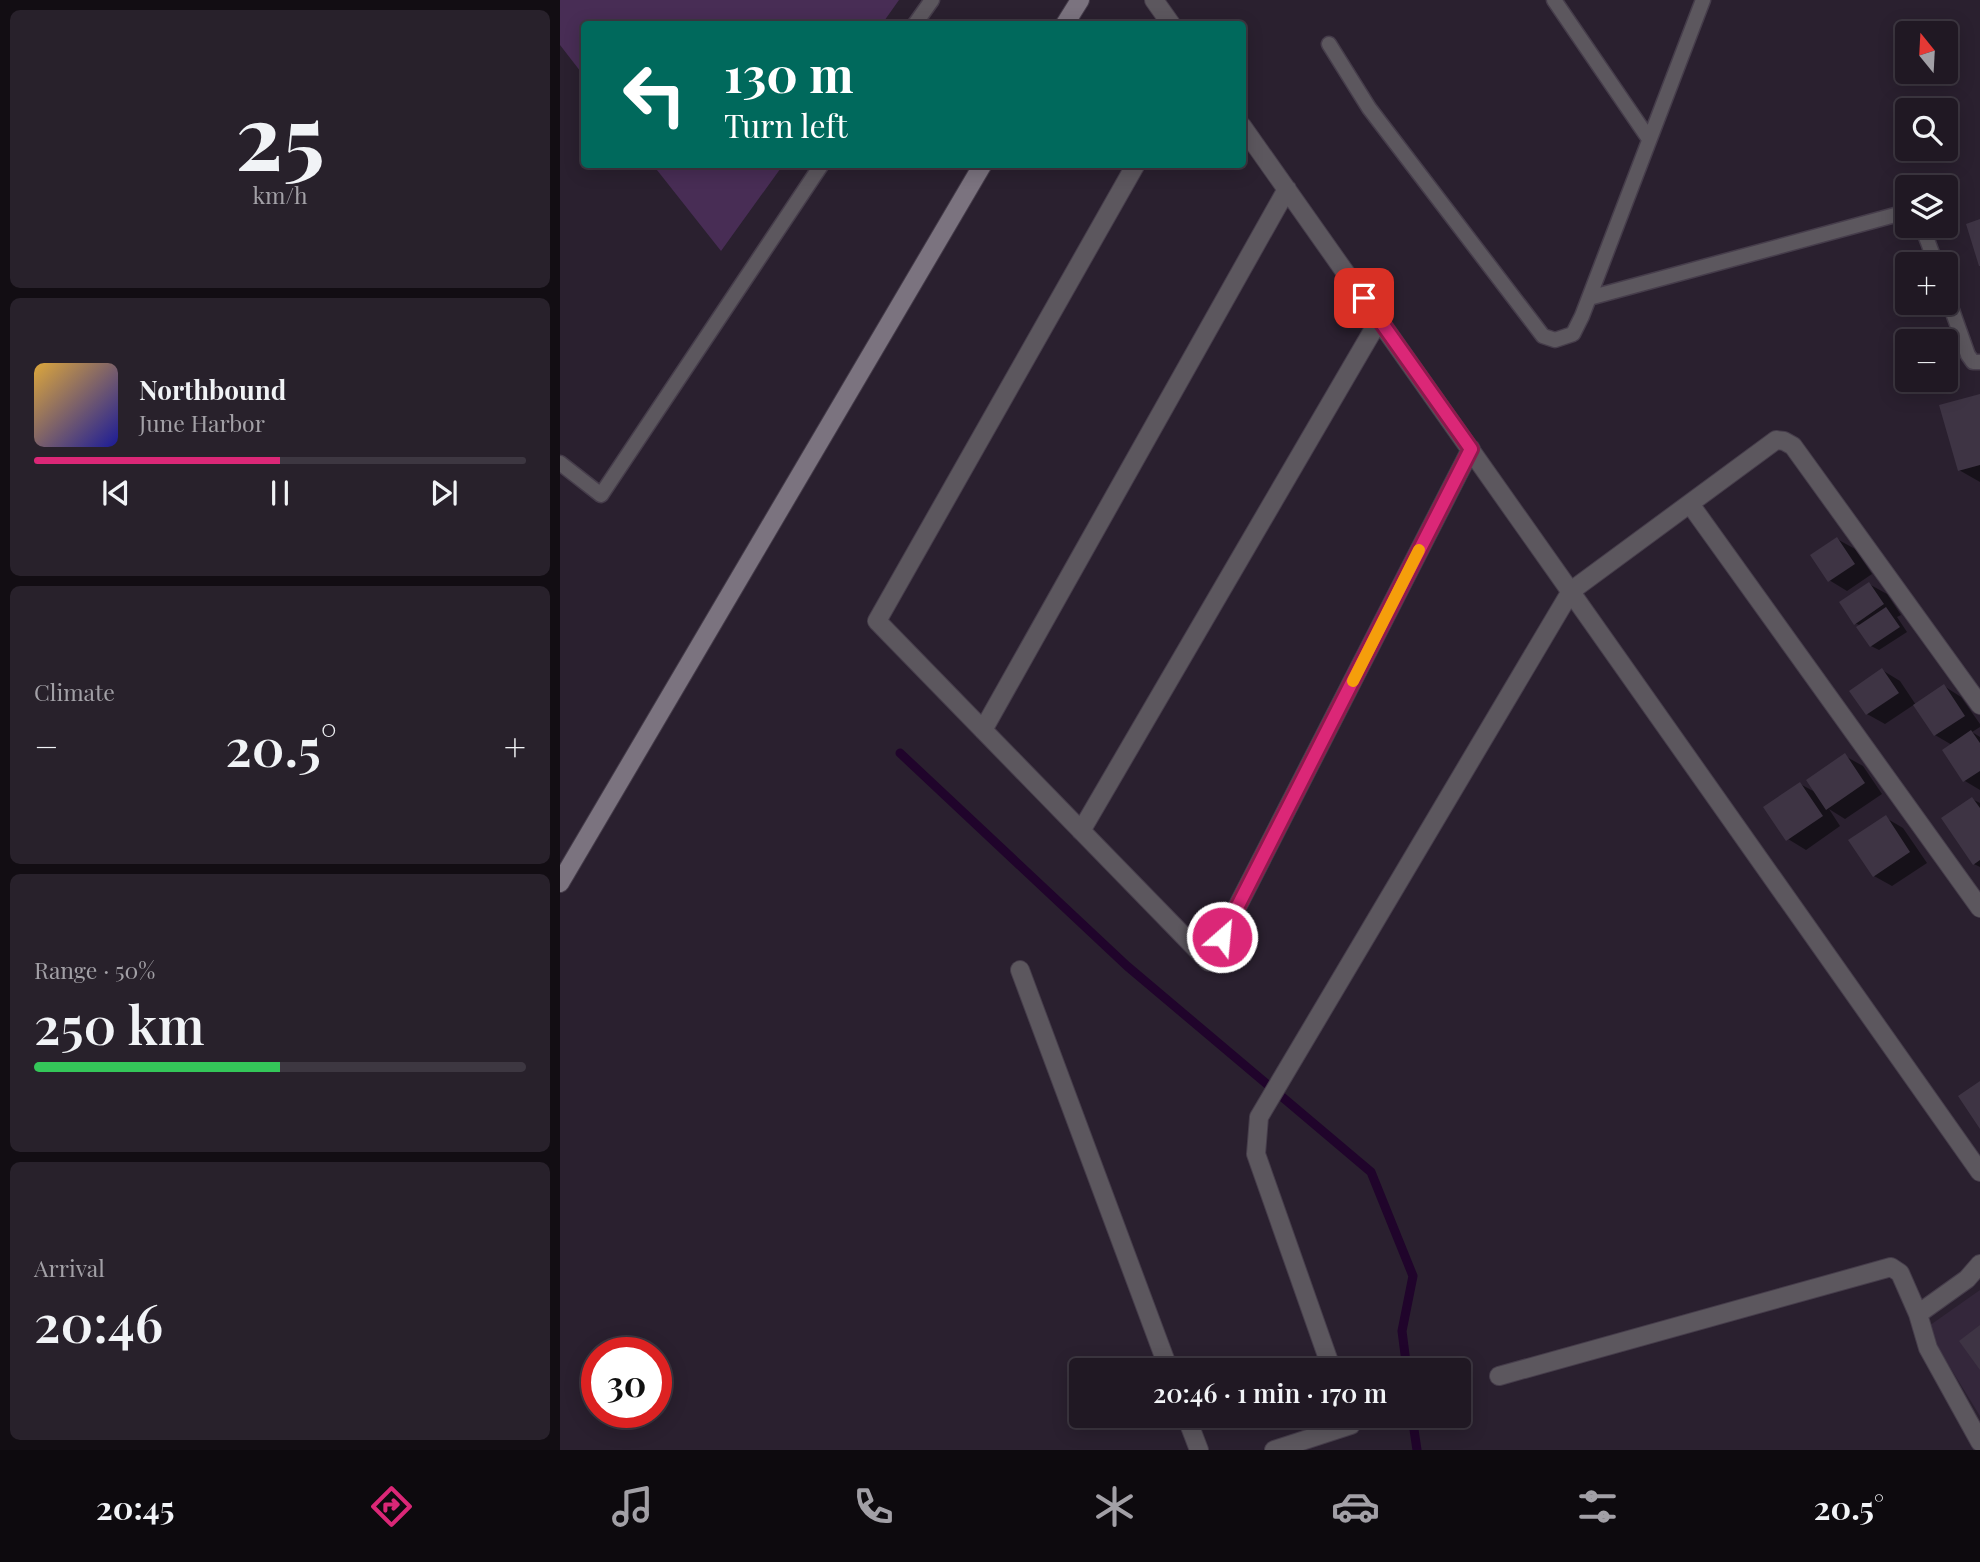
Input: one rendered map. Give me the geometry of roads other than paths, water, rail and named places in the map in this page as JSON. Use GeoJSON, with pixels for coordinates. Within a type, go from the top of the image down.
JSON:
{"type":"FeatureCollection","features":[{"type":"Feature","properties":{"kind":"street"},"geometry":{"type":"LineString","coordinates":[[1067,21],[1080,0]]}},
{"type":"Feature","properties":{"kind":"street"},"geometry":{"type":"LineString","coordinates":[[1155,0],[1169,21]]}},
{"type":"Feature","properties":{"kind":"street"},"geometry":{"type":"LineString","coordinates":[[1246,132],[1980,1172]]}},
{"type":"Feature","properties":{"kind":"street"},"geometry":{"type":"LineString","coordinates":[[560,883],[981,168]]}},
{"type":"Feature","properties":{"kind":"street"},"geometry":{"type":"LineString","coordinates":[[1134,168],[877,621],[1209,962],[1471,449]]}},
{"type":"Feature","properties":{"kind":"street"},"geometry":{"type":"LineString","coordinates":[[984,730],[1287,189]]}},
{"type":"Feature","properties":{"kind":"street"},"geometry":{"type":"LineString","coordinates":[[1082,831],[1379,320]]}},
{"type":"Feature","properties":{"kind":"street"},"geometry":{"type":"LineString","coordinates":[[1328,1358],[1256,1154],[1259,1117],[1571,591],[1776,440],[1784,441],[1793,446],[1980,705]]}},
{"type":"Feature","properties":{"kind":"street"},"geometry":{"type":"LineString","coordinates":[[1690,503],[1980,908]]}},
{"type":"Feature","properties":{"kind":"street"},"geometry":{"type":"LineString","coordinates":[[1020,970],[1165,1358]]}},
{"type":"Feature","properties":{"kind":"street"},"geometry":{"type":"LineString","coordinates":[[1918,1314],[1967,1279],[1980,1264]]}},
{"type":"Feature","properties":{"kind":"street"},"geometry":{"type":"LineString","coordinates":[[1499,1376],[1891,1268],[1900,1273],[1918,1314],[1928,1348],[1980,1442]]}},
{"type":"Feature","properties":{"kind":"street"},"geometry":{"type":"LineString","coordinates":[[1191,1428],[1199,1450]]}},
{"type":"Feature","properties":{"kind":"street"},"geometry":{"type":"LineString","coordinates":[[1274,1450],[1342,1428]]}},
{"type":"Feature","properties":{"kind":"lane"},"geometry":{"type":"LineString","coordinates":[[917,21],[932,0]]}},
{"type":"Feature","properties":{"kind":"lane"},"geometry":{"type":"LineString","coordinates":[[1555,0],[1649,139]]}},
{"type":"Feature","properties":{"kind":"lane"},"geometry":{"type":"LineString","coordinates":[[1329,44],[1369,108],[1543,336],[1555,340],[1573,334],[1589,298],[1703,0]]}},
{"type":"Feature","properties":{"kind":"lane"},"geometry":{"type":"LineString","coordinates":[[560,463],[601,495],[819,168]]}},
{"type":"Feature","properties":{"kind":"lane"},"geometry":{"type":"LineString","coordinates":[[1589,298],[1895,215]]}},
{"type":"Feature","properties":{"kind":"lane"},"geometry":{"type":"LineString","coordinates":[[1954,315],[1968,355],[1973,362],[1980,362]]}},
{"type":"Feature","properties":{"kind":"waterway"},"geometry":{"type":"LineString","coordinates":[[900,753],[1127,966],[1371,1172],[1413,1276],[1402,1331],[1405,1358]]}},
{"type":"Feature","properties":{"kind":"waterway"},"geometry":{"type":"LineString","coordinates":[[1414,1428],[1417,1450]]}}]}
